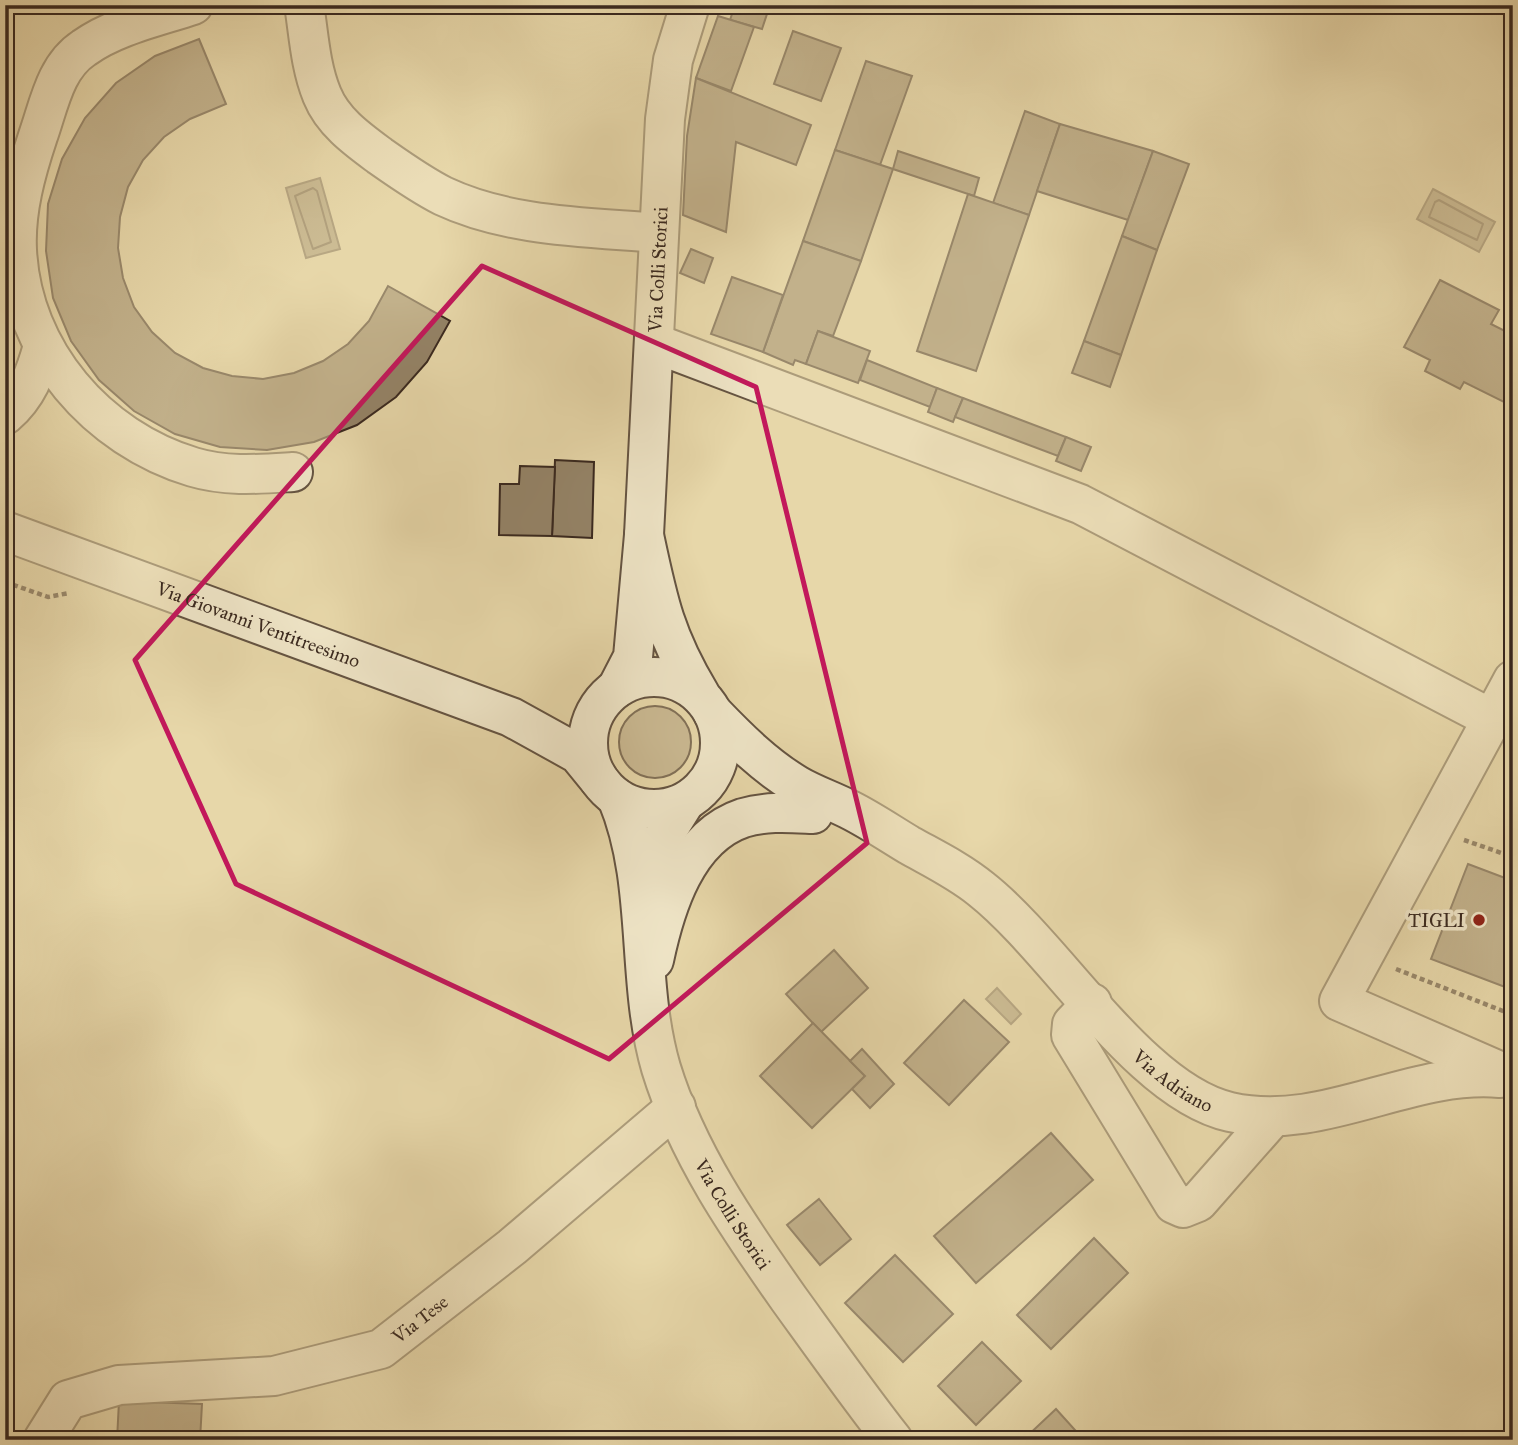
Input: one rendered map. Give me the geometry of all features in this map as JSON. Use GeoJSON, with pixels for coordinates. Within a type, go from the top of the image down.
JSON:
{"type":"FeatureCollection","features":[{"type":"Feature","properties":{"kind":"street"},"geometry":{"type":"LineString","coordinates":[[192,5],[134,24],[83,48],[61,71],[20,200],[17,250],[25,299],[43,346],[70,387],[106,423],[148,450],[194,468],[244,475],[293,472]]}},
{"type":"Feature","properties":{"kind":"street","name":"Via Colli Storici"},"geometry":{"type":"LineString","coordinates":[[690,5],[673,61],[666,107],[644,535],[633,656],[591,722],[588,743],[591,763],[631,831],[638,869],[647,1003],[661,1068],[676,1107],[736,1223],[893,1440]]}},
{"type":"Feature","properties":{"kind":"street"},"geometry":{"type":"LineString","coordinates":[[301,7],[323,96],[341,126],[412,178],[444,196],[480,210],[530,221],[658,233]]}},
{"type":"Feature","properties":{"kind":"street"},"geometry":{"type":"LineString","coordinates":[[654,343],[1080,504],[1492,719]]}},
{"type":"Feature","properties":{"kind":"street"},"geometry":{"type":"LineString","coordinates":[[5,415],[21,401],[34,379],[43,346]]}},
{"type":"Feature","properties":{"kind":"street","name":"Via Giovanni Ventitreesimo"},"geometry":{"type":"LineString","coordinates":[[5,531],[510,717],[578,754],[608,790]]}},
{"type":"Feature","properties":{"kind":"street","name":"Via Colli Storici"},"geometry":{"type":"LineString","coordinates":[[643,955],[659,858],[670,826],[716,768],[720,740],[706,704],[676,654],[660,615],[644,535]]}},
{"type":"Feature","properties":{"kind":"street"},"geometry":{"type":"LineString","coordinates":[[609,696],[637,679],[659,677],[681,682],[706,704]]}},
{"type":"Feature","properties":{"kind":"street"},"geometry":{"type":"LineString","coordinates":[[1513,680],[1339,1001],[1513,1079]]}},
{"type":"Feature","properties":{"kind":"street","name":"Via Giovanni Ventitreesimo"},"geometry":{"type":"LineString","coordinates":[[510,717],[557,718],[609,696]]}},
{"type":"Feature","properties":{"kind":"street","name":"Via Adriano"},"geometry":{"type":"LineString","coordinates":[[706,704],[738,739],[797,785],[852,811],[912,847],[938,859],[982,889],[1030,934],[1171,1085],[1228,1112],[1273,1117],[1329,1110],[1446,1078],[1475,1076],[1513,1079]]}},
{"type":"Feature","properties":{"kind":"street"},"geometry":{"type":"LineString","coordinates":[[608,790],[633,806],[651,809],[689,800]]}},
{"type":"Feature","properties":{"kind":"street","name":"Via Adriano"},"geometry":{"type":"LineString","coordinates":[[689,800],[754,801],[813,814],[912,847]]}},
{"type":"Feature","properties":{"kind":"street"},"geometry":{"type":"LineString","coordinates":[[647,1003],[663,920],[677,885],[708,840],[743,818],[786,812],[813,814]]}},
{"type":"Feature","properties":{"kind":"street"},"geometry":{"type":"LineString","coordinates":[[1092,1003],[1072,1024],[1071,1035],[1168,1199],[1183,1208],[1198,1202],[1273,1117]]}},
{"type":"Feature","properties":{"kind":"street","name":"Via Tese"},"geometry":{"type":"LineString","coordinates":[[43,1440],[68,1400],[119,1385],[274,1376],[381,1349],[512,1247],[676,1107]]}},
{"type":"Feature","properties":{"kind":"path"},"geometry":{"type":"LineString","coordinates":[[1456,851],[1469,828]]}},
{"type":"Feature","properties":{"kind":"path"},"geometry":{"type":"LineString","coordinates":[[1462,840],[1513,857]]}},
{"type":"Feature","properties":{"kind":"path"},"geometry":{"type":"LineString","coordinates":[[1398,956],[1391,967],[1513,1015]]}},
{"type":"Feature","properties":{"kind":"highlighted area"},"geometry":{"type":"Polygon","coordinates":[[[482,266],[756,387],[867,843],[609,1059],[236,884],[135,660],[482,266]]]}},
{"type":"Feature","properties":{"kind":"shaded area"},"geometry":{"type":"Polygon","coordinates":[[[655,706],[675,712],[685,722],[691,742],[685,762],[675,772],[655,778],[635,772],[625,762],[619,742],[625,722],[635,712],[655,706]]]}},
{"type":"Feature","properties":{"kind":"water"},"geometry":{"type":"Polygon","coordinates":[[[320,178],[340,249],[306,258],[286,188],[320,178]]]}},
{"type":"Feature","properties":{"kind":"water"},"geometry":{"type":"Polygon","coordinates":[[[1433,189],[1495,222],[1479,252],[1417,219],[1433,189]]]}},
{"type":"Feature","properties":{"kind":"water"},"geometry":{"type":"Polygon","coordinates":[[[997,988],[1021,1014],[1011,1024],[986,999],[997,988]]]}},
{"type":"Feature","properties":{"kind":"building"},"geometry":{"type":"Polygon","coordinates":[[[735,5],[770,5],[762,29],[730,20],[735,5]]]}},
{"type":"Feature","properties":{"kind":"building"},"geometry":{"type":"Polygon","coordinates":[[[718,16],[754,27],[731,91],[696,78],[718,16]]]}},
{"type":"Feature","properties":{"kind":"building"},"geometry":{"type":"Polygon","coordinates":[[[793,31],[841,48],[821,101],[774,84],[793,31]]]}},
{"type":"Feature","properties":{"kind":"building"},"geometry":{"type":"Polygon","coordinates":[[[199,39],[226,104],[190,119],[164,137],[143,160],[128,187],[120,217],[118,248],[123,278],[134,307],[152,332],[175,353],[203,368],[232,376],[263,379],[294,373],[323,361],[348,344],[369,321],[388,286],[450,321],[427,362],[396,397],[357,425],[314,442],[267,450],[220,447],[175,434],[134,411],[99,380],[71,341],[53,298],[46,251],[48,204],[62,159],[85,118],[116,83],[155,56],[199,39]]]}},
{"type":"Feature","properties":{"kind":"building"},"geometry":{"type":"Polygon","coordinates":[[[866,61],[912,76],[880,165],[835,150],[866,61]]]}},
{"type":"Feature","properties":{"kind":"building"},"geometry":{"type":"Polygon","coordinates":[[[696,78],[811,125],[796,165],[736,142],[726,232],[683,215],[687,136],[696,78]]]}},
{"type":"Feature","properties":{"kind":"building"},"geometry":{"type":"Polygon","coordinates":[[[1025,111],[1060,124],[1029,215],[993,203],[1025,111]]]}},
{"type":"Feature","properties":{"kind":"building"},"geometry":{"type":"Polygon","coordinates":[[[1060,124],[1153,151],[1128,220],[1037,191],[1060,124]]]}},
{"type":"Feature","properties":{"kind":"building"},"geometry":{"type":"Polygon","coordinates":[[[835,150],[893,169],[861,261],[803,241],[835,150]]]}},
{"type":"Feature","properties":{"kind":"building"},"geometry":{"type":"Polygon","coordinates":[[[898,151],[979,178],[974,196],[893,169],[898,151]]]}},
{"type":"Feature","properties":{"kind":"building"},"geometry":{"type":"Polygon","coordinates":[[[1153,151],[1189,164],[1157,250],[1122,236],[1153,151]]]}},
{"type":"Feature","properties":{"kind":"building"},"geometry":{"type":"Polygon","coordinates":[[[968,194],[1029,215],[976,371],[917,351],[968,194]]]}},
{"type":"Feature","properties":{"kind":"building"},"geometry":{"type":"Polygon","coordinates":[[[1122,236],[1157,250],[1121,355],[1084,341],[1122,236]]]}},
{"type":"Feature","properties":{"kind":"building"},"geometry":{"type":"Polygon","coordinates":[[[803,241],[861,261],[833,336],[818,331],[806,364],[795,360],[793,365],[763,352],[803,241]]]}},
{"type":"Feature","properties":{"kind":"building"},"geometry":{"type":"Polygon","coordinates":[[[691,249],[713,258],[704,283],[680,273],[691,249]]]}},
{"type":"Feature","properties":{"kind":"building"},"geometry":{"type":"Polygon","coordinates":[[[732,277],[783,295],[763,352],[711,334],[732,277]]]}},
{"type":"Feature","properties":{"kind":"building"},"geometry":{"type":"Polygon","coordinates":[[[1440,280],[1499,310],[1491,324],[1513,335],[1512,406],[1464,382],[1460,389],[1425,371],[1430,360],[1404,347],[1440,280]]]}},
{"type":"Feature","properties":{"kind":"building"},"geometry":{"type":"Polygon","coordinates":[[[818,331],[870,351],[858,383],[806,364],[818,331]]]}},
{"type":"Feature","properties":{"kind":"building"},"geometry":{"type":"Polygon","coordinates":[[[1084,341],[1121,355],[1110,387],[1072,373],[1084,341]]]}},
{"type":"Feature","properties":{"kind":"building"},"geometry":{"type":"Polygon","coordinates":[[[867,360],[937,388],[930,407],[860,380],[867,360]]]}},
{"type":"Feature","properties":{"kind":"building"},"geometry":{"type":"Polygon","coordinates":[[[937,388],[963,398],[953,422],[928,412],[937,388]]]}},
{"type":"Feature","properties":{"kind":"building"},"geometry":{"type":"Polygon","coordinates":[[[963,398],[1066,437],[1058,456],[955,417],[963,398]]]}},
{"type":"Feature","properties":{"kind":"building"},"geometry":{"type":"Polygon","coordinates":[[[1066,437],[1091,447],[1081,471],[1056,461],[1066,437]]]}},
{"type":"Feature","properties":{"kind":"building"},"geometry":{"type":"Polygon","coordinates":[[[555,460],[594,462],[592,538],[552,536],[555,460]]]}},
{"type":"Feature","properties":{"kind":"building"},"geometry":{"type":"Polygon","coordinates":[[[520,466],[555,467],[552,536],[499,535],[500,484],[519,484],[520,466]]]}},
{"type":"Feature","properties":{"kind":"building","name":"TIGLI"},"geometry":{"type":"Polygon","coordinates":[[[1468,864],[1513,881],[1513,990],[1431,959],[1468,864]]]}},
{"type":"Feature","properties":{"kind":"building"},"geometry":{"type":"Polygon","coordinates":[[[834,950],[868,988],[821,1032],[786,994],[834,950]]]}},
{"type":"Feature","properties":{"kind":"building"},"geometry":{"type":"Polygon","coordinates":[[[964,1000],[1009,1042],[949,1105],[904,1063],[964,1000]]]}},
{"type":"Feature","properties":{"kind":"building"},"geometry":{"type":"Polygon","coordinates":[[[813,1023],[865,1076],[812,1128],[760,1076],[813,1023]]]}},
{"type":"Feature","properties":{"kind":"building"},"geometry":{"type":"Polygon","coordinates":[[[862,1049],[894,1084],[870,1108],[852,1089],[865,1076],[850,1061],[862,1049]]]}},
{"type":"Feature","properties":{"kind":"building"},"geometry":{"type":"Polygon","coordinates":[[[1051,1133],[1093,1180],[976,1283],[934,1236],[1051,1133]]]}},
{"type":"Feature","properties":{"kind":"building"},"geometry":{"type":"Polygon","coordinates":[[[819,1199],[851,1239],[820,1265],[787,1225],[819,1199]]]}},
{"type":"Feature","properties":{"kind":"building"},"geometry":{"type":"Polygon","coordinates":[[[1094,1238],[1128,1273],[1051,1349],[1017,1315],[1094,1238]]]}},
{"type":"Feature","properties":{"kind":"building"},"geometry":{"type":"Polygon","coordinates":[[[895,1255],[953,1314],[903,1362],[845,1303],[895,1255]]]}},
{"type":"Feature","properties":{"kind":"building"},"geometry":{"type":"Polygon","coordinates":[[[982,1342],[1021,1381],[976,1425],[938,1386],[982,1342]]]}},
{"type":"Feature","properties":{"kind":"building"},"geometry":{"type":"Polygon","coordinates":[[[119,1401],[202,1404],[200,1440],[117,1440],[119,1401]]]}},
{"type":"Feature","properties":{"kind":"building"},"geometry":{"type":"Polygon","coordinates":[[[1056,1409],[1084,1440],[1023,1440],[1056,1409]]]}},
{"type":"Feature","properties":{"kind":"place","name":"TIGLI"},"geometry":{"type":"Point","coordinates":[1479,920]}}]}
